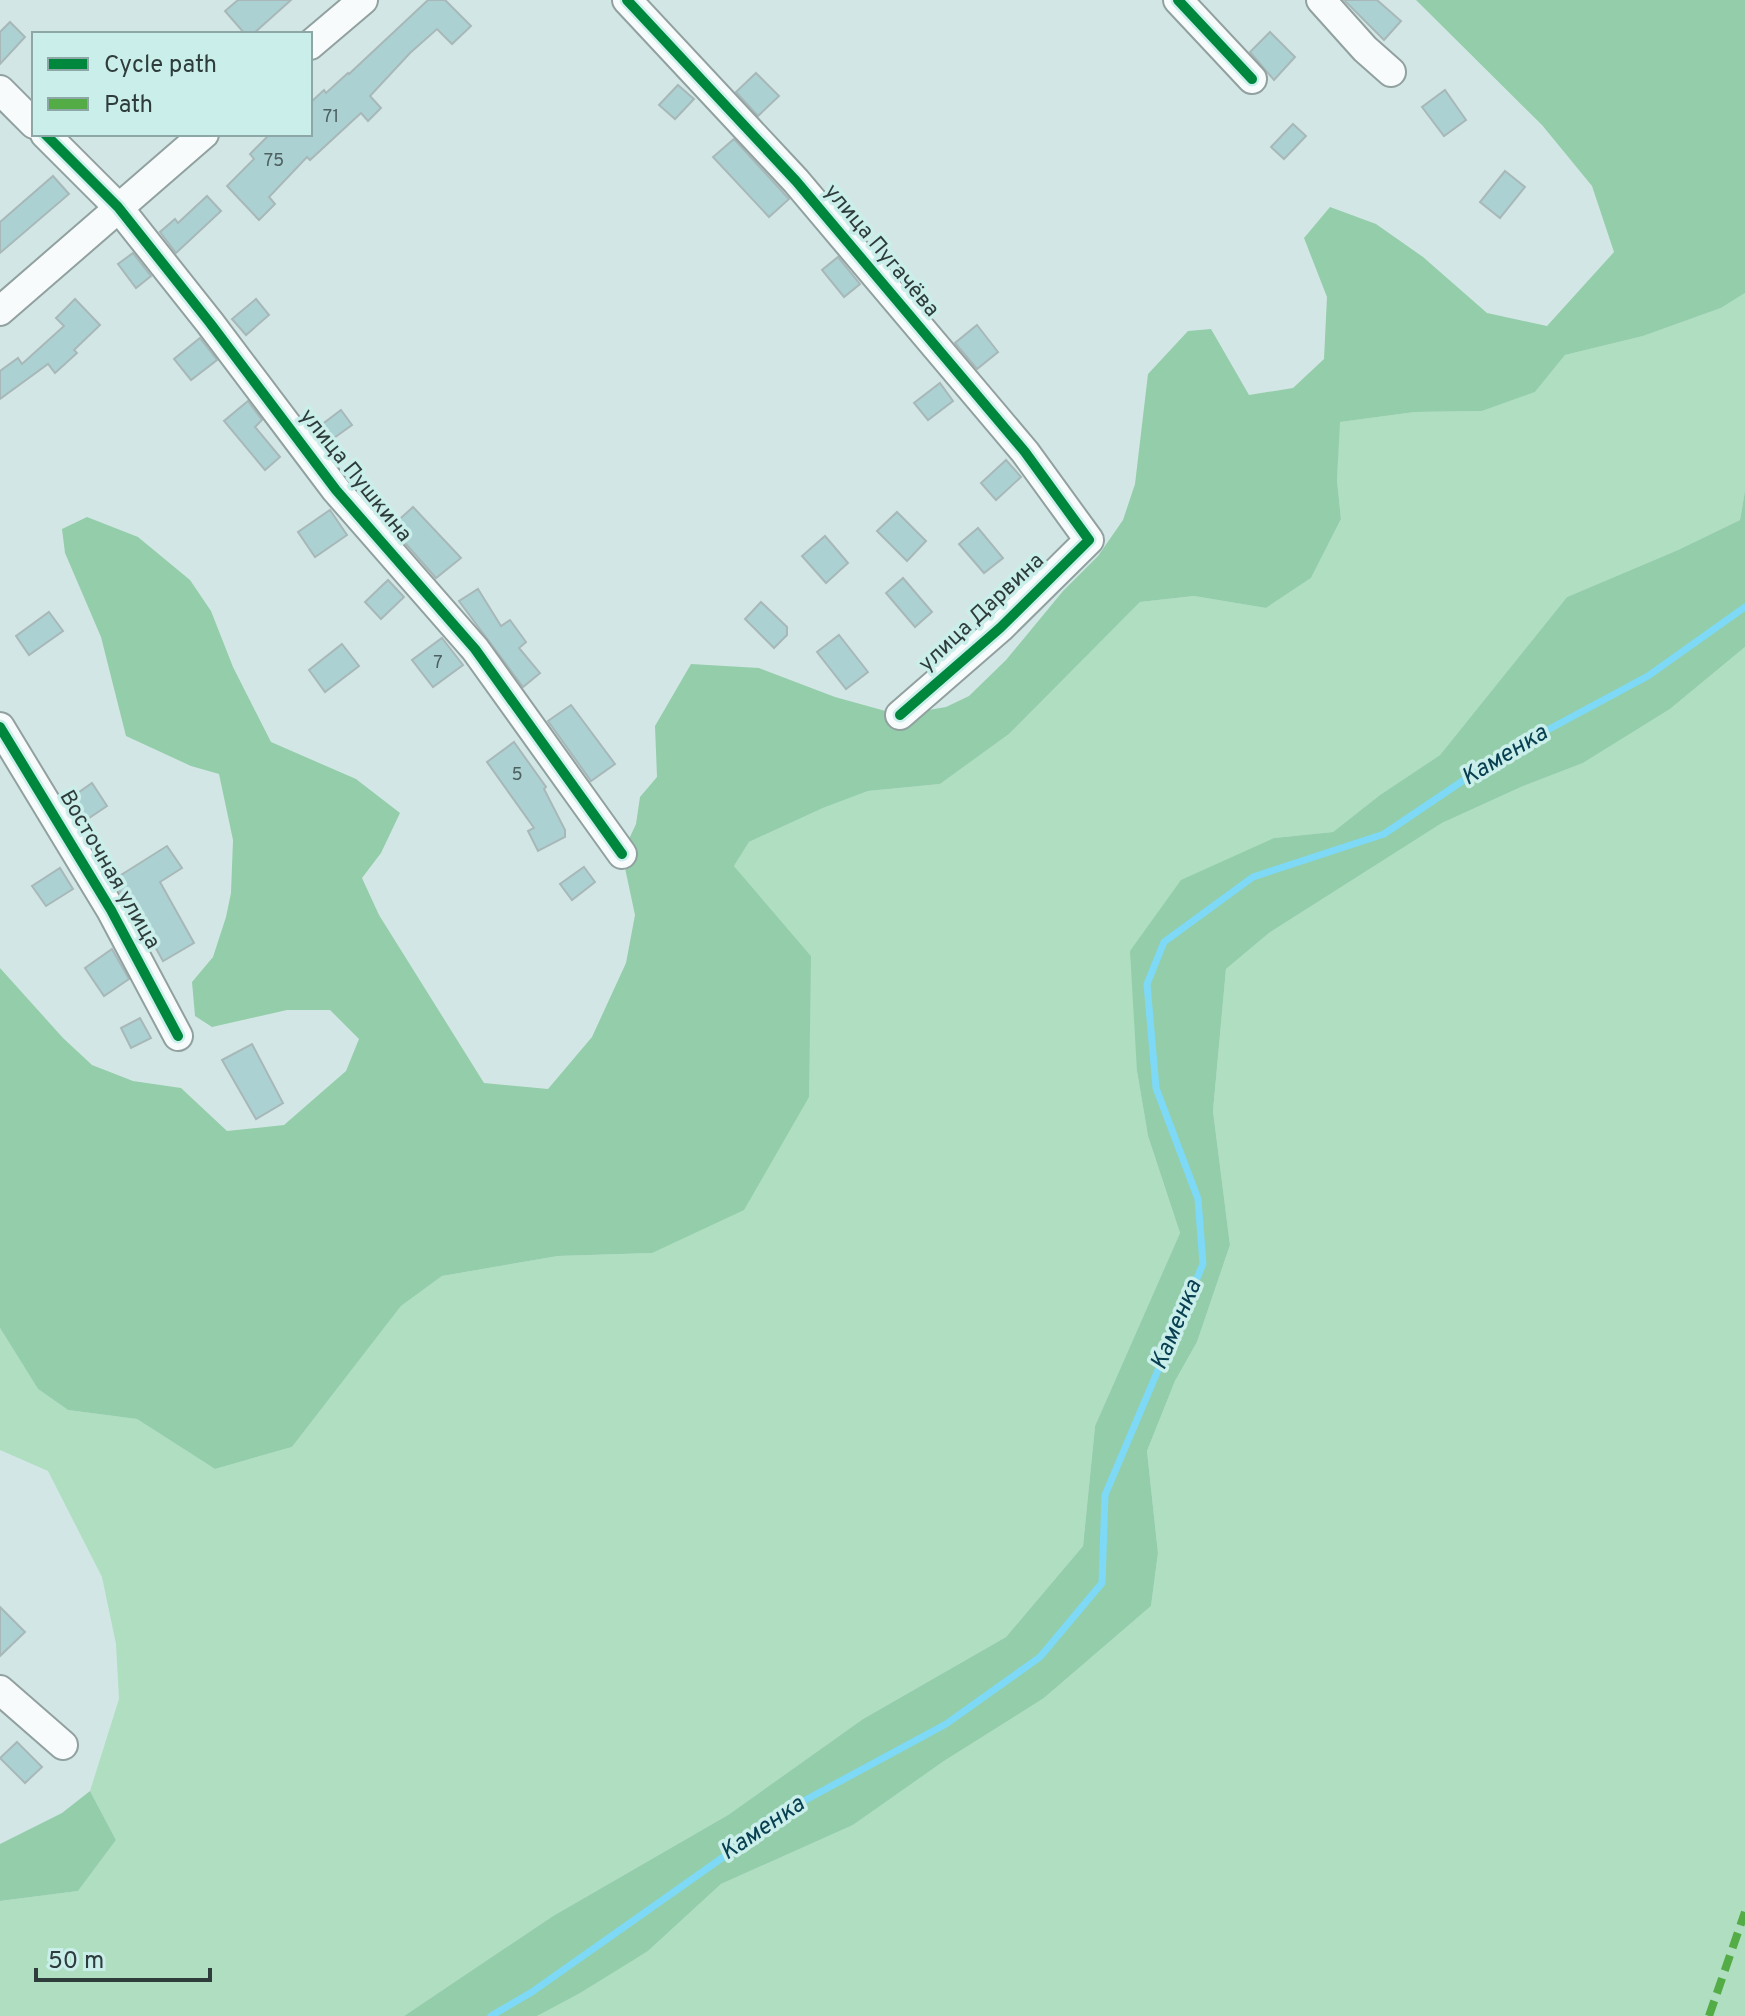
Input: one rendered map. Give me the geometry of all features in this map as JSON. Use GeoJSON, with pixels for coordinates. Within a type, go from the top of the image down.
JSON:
{"type":"FeatureCollection","features":[{"type":"Feature","properties":{"kind":"street"},"geometry":{"type":"LineString","coordinates":[[312,43],[363,0]]}},
{"type":"Feature","properties":{"kind":"street","name":"улица Пугачёва"},"geometry":{"type":"LineString","coordinates":[[627,0],[796,181],[1025,452],[1089,540]]}},
{"type":"Feature","properties":{"kind":"street"},"geometry":{"type":"LineString","coordinates":[[1178,0],[1252,79]]}},
{"type":"Feature","properties":{"kind":"street"},"geometry":{"type":"LineString","coordinates":[[1321,0],[1365,49],[1391,72]]}},
{"type":"Feature","properties":{"kind":"street"},"geometry":{"type":"LineString","coordinates":[[0,90],[32,122]]}},
{"type":"Feature","properties":{"kind":"street","name":"улица Пушкина"},"geometry":{"type":"LineString","coordinates":[[47,136],[118,207],[336,490],[475,649],[622,854]]}},
{"type":"Feature","properties":{"kind":"street"},"geometry":{"type":"LineString","coordinates":[[0,311],[202,136]]}},
{"type":"Feature","properties":{"kind":"street","name":"улица Дарвина"},"geometry":{"type":"LineString","coordinates":[[900,715],[1000,628],[1089,540]]}},
{"type":"Feature","properties":{"kind":"street","name":"Восточная улица"},"geometry":{"type":"LineString","coordinates":[[0,727],[111,910],[178,1036]]}},
{"type":"Feature","properties":{"kind":"street"},"geometry":{"type":"LineString","coordinates":[[0,1690],[63,1745]]}},
{"type":"Feature","properties":{"kind":"green space"},"geometry":{"type":"Polygon","coordinates":[[[1416,0],[1745,0],[1745,293],[1721,308],[1643,336],[1565,355],[1535,392],[1482,411],[1415,412],[1340,422],[1337,480],[1341,519],[1311,578],[1266,608],[1194,596],[1140,602],[1009,734],[940,784],[868,791],[749,842],[734,866],[811,956],[809,1097],[744,1210],[652,1253],[558,1256],[442,1276],[401,1306],[292,1447],[215,1469],[137,1419],[68,1410],[38,1389],[0,1328],[0,968],[63,1038],[92,1065],[133,1081],[181,1088],[227,1131],[284,1125],[346,1071],[359,1039],[330,1010],[287,1010],[212,1027],[195,1016],[192,982],[213,957],[231,893],[233,840],[219,774],[191,766],[126,736],[101,637],[65,553],[62,529],[87,517],[138,537],[190,580],[211,611],[233,667],[271,742],[356,779],[400,813],[381,853],[362,878],[379,915],[484,1083],[548,1089],[592,1037],[626,963],[635,915],[622,854],[636,824],[640,797],[657,777],[655,726],[691,664],[759,668],[835,697],[900,715],[946,707],[969,696],[1006,660],[1063,591],[1098,556],[1123,520],[1135,484],[1148,374],[1188,331],[1211,329],[1249,395],[1293,388],[1324,359],[1327,297],[1304,238],[1330,207],[1376,224],[1423,257],[1487,313],[1547,326],[1614,252],[1592,186],[1542,125],[1416,0]]]}},
{"type":"Feature","properties":{"kind":"green space"},"geometry":{"type":"Polygon","coordinates":[[[1745,293],[1745,491],[1740,520],[1567,597],[1440,755],[1380,795],[1333,832],[1274,838],[1137,1071],[1148,1136],[1180,1233],[1095,1426],[1083,1546],[1006,1637],[863,1719],[728,1815],[553,1916],[404,2016],[0,2016],[0,1901],[78,1891],[116,1840],[90,1791],[119,1699],[116,1644],[102,1577],[48,1471],[0,1450],[0,1328],[38,1389],[68,1410],[137,1419],[215,1469],[292,1447],[401,1306],[442,1276],[558,1256],[652,1253],[811,956],[734,866],[749,842],[868,791],[940,784],[1009,734],[1140,602],[1194,596],[1266,608],[1311,578],[1341,519],[1337,480],[1339,422],[1415,412],[1482,411],[1535,392],[1565,355],[1643,336],[1721,308],[1745,293]]]}},
{"type":"Feature","properties":{"kind":"green space"},"geometry":{"type":"Polygon","coordinates":[[[1745,491],[1745,647],[1670,709],[1583,763],[1442,823],[1269,933],[1226,969],[1213,1111],[1230,1245],[1197,1342],[1175,1381],[1147,1451],[1158,1553],[1151,1606],[1044,1698],[944,1761],[853,1825],[721,1884],[648,1951],[580,1993],[537,2016],[404,2016],[553,1916],[728,1815],[863,1719],[1006,1637],[1083,1546],[1095,1426],[1180,1233],[1148,1136],[1137,1071],[1130,951],[1181,880],[1274,838],[1333,832],[1380,795],[1440,755],[1567,597],[1740,520],[1745,491]]]}},
{"type":"Feature","properties":{"kind":"green space"},"geometry":{"type":"Polygon","coordinates":[[[1745,647],[1745,2016],[537,2016],[648,1951],[721,1884],[853,1825],[944,1761],[1044,1698],[1151,1606],[1158,1553],[1147,1451],[1175,1381],[1197,1342],[1230,1245],[1213,1111],[1226,969],[1269,933],[1442,823],[1583,763],[1670,709],[1745,647]]]}},
{"type":"Feature","properties":{"kind":"green space"},"geometry":{"type":"Polygon","coordinates":[[[90,1791],[116,1840],[78,1891],[0,1901],[0,1844],[62,1813],[90,1791]]]}},
{"type":"Feature","properties":{"kind":"building"},"geometry":{"type":"Polygon","coordinates":[[[238,0],[291,0],[255,32],[243,32],[225,11],[238,0]]]}},
{"type":"Feature","properties":{"kind":"building"},"geometry":{"type":"Polygon","coordinates":[[[428,0],[445,0],[471,26],[452,44],[437,29],[410,53],[370,96],[381,108],[368,121],[361,113],[310,160],[307,157],[269,197],[275,204],[259,220],[227,186],[254,159],[250,154],[268,136],[312,136],[312,101],[349,74],[428,0]]]}},
{"type":"Feature","properties":{"kind":"building"},"geometry":{"type":"Polygon","coordinates":[[[1344,0],[1377,0],[1401,21],[1384,40],[1344,0]]]}},
{"type":"Feature","properties":{"kind":"building"},"geometry":{"type":"Polygon","coordinates":[[[10,22],[25,37],[0,64],[0,32],[10,22]]]}},
{"type":"Feature","properties":{"kind":"building"},"geometry":{"type":"Polygon","coordinates":[[[1270,32],[1295,57],[1274,80],[1250,52],[1270,32]]]}},
{"type":"Feature","properties":{"kind":"building"},"geometry":{"type":"Polygon","coordinates":[[[756,73],[779,96],[758,116],[736,92],[756,73]]]}},
{"type":"Feature","properties":{"kind":"building"},"geometry":{"type":"Polygon","coordinates":[[[678,85],[694,99],[675,119],[659,105],[678,85]]]}},
{"type":"Feature","properties":{"kind":"building"},"geometry":{"type":"Polygon","coordinates":[[[1445,90],[1466,120],[1444,136],[1422,107],[1445,90]]]}},
{"type":"Feature","properties":{"kind":"building"},"geometry":{"type":"Polygon","coordinates":[[[1293,124],[1306,136],[1284,159],[1271,147],[1293,124]]]}},
{"type":"Feature","properties":{"kind":"building"},"geometry":{"type":"Polygon","coordinates":[[[734,139],[789,199],[769,217],[713,157],[734,139]]]}},
{"type":"Feature","properties":{"kind":"building"},"geometry":{"type":"Polygon","coordinates":[[[1505,171],[1525,187],[1500,218],[1480,202],[1505,171]]]}},
{"type":"Feature","properties":{"kind":"building"},"geometry":{"type":"Polygon","coordinates":[[[53,176],[69,194],[0,253],[0,222],[53,176]]]}},
{"type":"Feature","properties":{"kind":"building"},"geometry":{"type":"Polygon","coordinates":[[[207,196],[221,211],[176,253],[160,232],[175,219],[178,223],[207,196]]]}},
{"type":"Feature","properties":{"kind":"building"},"geometry":{"type":"Polygon","coordinates":[[[133,253],[151,276],[136,288],[118,264],[133,253]]]}},
{"type":"Feature","properties":{"kind":"building"},"geometry":{"type":"Polygon","coordinates":[[[838,257],[860,284],[844,297],[822,270],[838,257]]]}},
{"type":"Feature","properties":{"kind":"building"},"geometry":{"type":"Polygon","coordinates":[[[75,299],[100,325],[55,373],[48,364],[0,399],[0,371],[18,358],[22,364],[64,326],[56,318],[75,299]]]}},
{"type":"Feature","properties":{"kind":"building"},"geometry":{"type":"Polygon","coordinates":[[[256,299],[269,315],[246,335],[232,319],[256,299]]]}},
{"type":"Feature","properties":{"kind":"building"},"geometry":{"type":"Polygon","coordinates":[[[977,325],[998,352],[977,369],[955,343],[977,325]]]}},
{"type":"Feature","properties":{"kind":"building"},"geometry":{"type":"Polygon","coordinates":[[[200,338],[217,360],[191,380],[174,359],[200,338]]]}},
{"type":"Feature","properties":{"kind":"building"},"geometry":{"type":"Polygon","coordinates":[[[940,383],[953,401],[928,420],[914,403],[940,383]]]}},
{"type":"Feature","properties":{"kind":"building"},"geometry":{"type":"Polygon","coordinates":[[[248,401],[262,420],[255,427],[280,457],[265,470],[224,421],[248,401]]]}},
{"type":"Feature","properties":{"kind":"building"},"geometry":{"type":"Polygon","coordinates":[[[341,410],[352,425],[327,443],[316,429],[341,410]]]}},
{"type":"Feature","properties":{"kind":"building"},"geometry":{"type":"Polygon","coordinates":[[[1006,460],[1021,477],[996,500],[981,483],[1006,460]]]}},
{"type":"Feature","properties":{"kind":"building"},"geometry":{"type":"Polygon","coordinates":[[[413,507],[461,558],[436,578],[391,527],[413,507]]]}},
{"type":"Feature","properties":{"kind":"building"},"geometry":{"type":"Polygon","coordinates":[[[330,510],[347,535],[315,557],[298,532],[330,510]]]}},
{"type":"Feature","properties":{"kind":"building"},"geometry":{"type":"Polygon","coordinates":[[[897,512],[926,541],[907,561],[877,531],[897,512]]]}},
{"type":"Feature","properties":{"kind":"building"},"geometry":{"type":"Polygon","coordinates":[[[978,528],[1003,558],[984,573],[959,544],[978,528]]]}},
{"type":"Feature","properties":{"kind":"building"},"geometry":{"type":"Polygon","coordinates":[[[825,536],[848,563],[826,583],[802,556],[825,536]]]}},
{"type":"Feature","properties":{"kind":"building"},"geometry":{"type":"Polygon","coordinates":[[[903,578],[932,612],[915,627],[886,593],[903,578]]]}},
{"type":"Feature","properties":{"kind":"building"},"geometry":{"type":"Polygon","coordinates":[[[388,580],[404,597],[381,619],[365,602],[388,580]]]}},
{"type":"Feature","properties":{"kind":"building"},"geometry":{"type":"Polygon","coordinates":[[[478,589],[501,626],[510,620],[526,642],[519,648],[540,673],[523,687],[459,601],[478,589]]]}},
{"type":"Feature","properties":{"kind":"building"},"geometry":{"type":"Polygon","coordinates":[[[761,602],[787,627],[787,635],[774,648],[745,619],[761,602]]]}},
{"type":"Feature","properties":{"kind":"building"},"geometry":{"type":"Polygon","coordinates":[[[49,612],[63,631],[29,655],[16,636],[49,612]]]}},
{"type":"Feature","properties":{"kind":"building"},"geometry":{"type":"Polygon","coordinates":[[[839,635],[868,672],[846,689],[817,652],[839,635]]]}},
{"type":"Feature","properties":{"kind":"building"},"geometry":{"type":"Polygon","coordinates":[[[442,638],[463,665],[433,687],[412,660],[442,638]]]}},
{"type":"Feature","properties":{"kind":"building"},"geometry":{"type":"Polygon","coordinates":[[[342,644],[359,666],[325,692],[309,670],[342,644]]]}},
{"type":"Feature","properties":{"kind":"building"},"geometry":{"type":"Polygon","coordinates":[[[571,705],[615,764],[591,781],[548,721],[571,705]]]}},
{"type":"Feature","properties":{"kind":"building"},"geometry":{"type":"Polygon","coordinates":[[[514,742],[546,787],[544,789],[565,830],[565,837],[538,851],[528,831],[534,828],[487,762],[514,742]]]}},
{"type":"Feature","properties":{"kind":"building"},"geometry":{"type":"Polygon","coordinates":[[[92,783],[107,806],[80,824],[65,802],[92,783]]]}},
{"type":"Feature","properties":{"kind":"building"},"geometry":{"type":"Polygon","coordinates":[[[167,846],[182,868],[160,882],[194,943],[163,961],[130,901],[127,903],[113,880],[167,846]]]}},
{"type":"Feature","properties":{"kind":"building"},"geometry":{"type":"Polygon","coordinates":[[[584,867],[595,882],[572,900],[560,884],[584,867]]]}},
{"type":"Feature","properties":{"kind":"building"},"geometry":{"type":"Polygon","coordinates":[[[60,868],[73,889],[46,906],[32,886],[60,868]]]}},
{"type":"Feature","properties":{"kind":"building"},"geometry":{"type":"Polygon","coordinates":[[[112,949],[129,979],[104,996],[85,968],[112,949]]]}},
{"type":"Feature","properties":{"kind":"building"},"geometry":{"type":"Polygon","coordinates":[[[140,1018],[151,1038],[131,1048],[121,1028],[140,1018]]]}},
{"type":"Feature","properties":{"kind":"building"},"geometry":{"type":"Polygon","coordinates":[[[252,1044],[283,1103],[256,1119],[222,1060],[252,1044]]]}},
{"type":"Feature","properties":{"kind":"building"},"geometry":{"type":"Polygon","coordinates":[[[0,1607],[25,1632],[0,1656],[0,1607]]]}},
{"type":"Feature","properties":{"kind":"building"},"geometry":{"type":"Polygon","coordinates":[[[17,1742],[42,1767],[25,1783],[0,1758],[17,1742]]]}},
{"type":"Feature","properties":{"kind":"waterway","name":"Каменка"},"geometry":{"type":"LineString","coordinates":[[491,2016],[532,1992],[800,1803],[946,1724],[1040,1657],[1102,1583],[1105,1495],[1203,1264],[1198,1199],[1156,1088],[1147,984],[1164,942],[1253,877],[1384,834],[1501,755],[1648,676],[1745,607]]}},
{"type":"Feature","properties":{"kind":"marked path"},"geometry":{"type":"LineString","coordinates":[[1709,2016],[1745,1912]]}},
{"type":"Feature","properties":{"kind":"cycle path"},"geometry":{"type":"LineString","coordinates":[[627,0],[796,181],[1025,452],[1089,540],[1000,628],[900,715]]}},
{"type":"Feature","properties":{"kind":"cycle path"},"geometry":{"type":"LineString","coordinates":[[1178,0],[1252,79]]}},
{"type":"Feature","properties":{"kind":"cycle path"},"geometry":{"type":"LineString","coordinates":[[47,136],[118,207],[336,490],[475,649],[622,854]]}},
{"type":"Feature","properties":{"kind":"cycle path"},"geometry":{"type":"LineString","coordinates":[[0,727],[111,910],[178,1036]]}}]}
